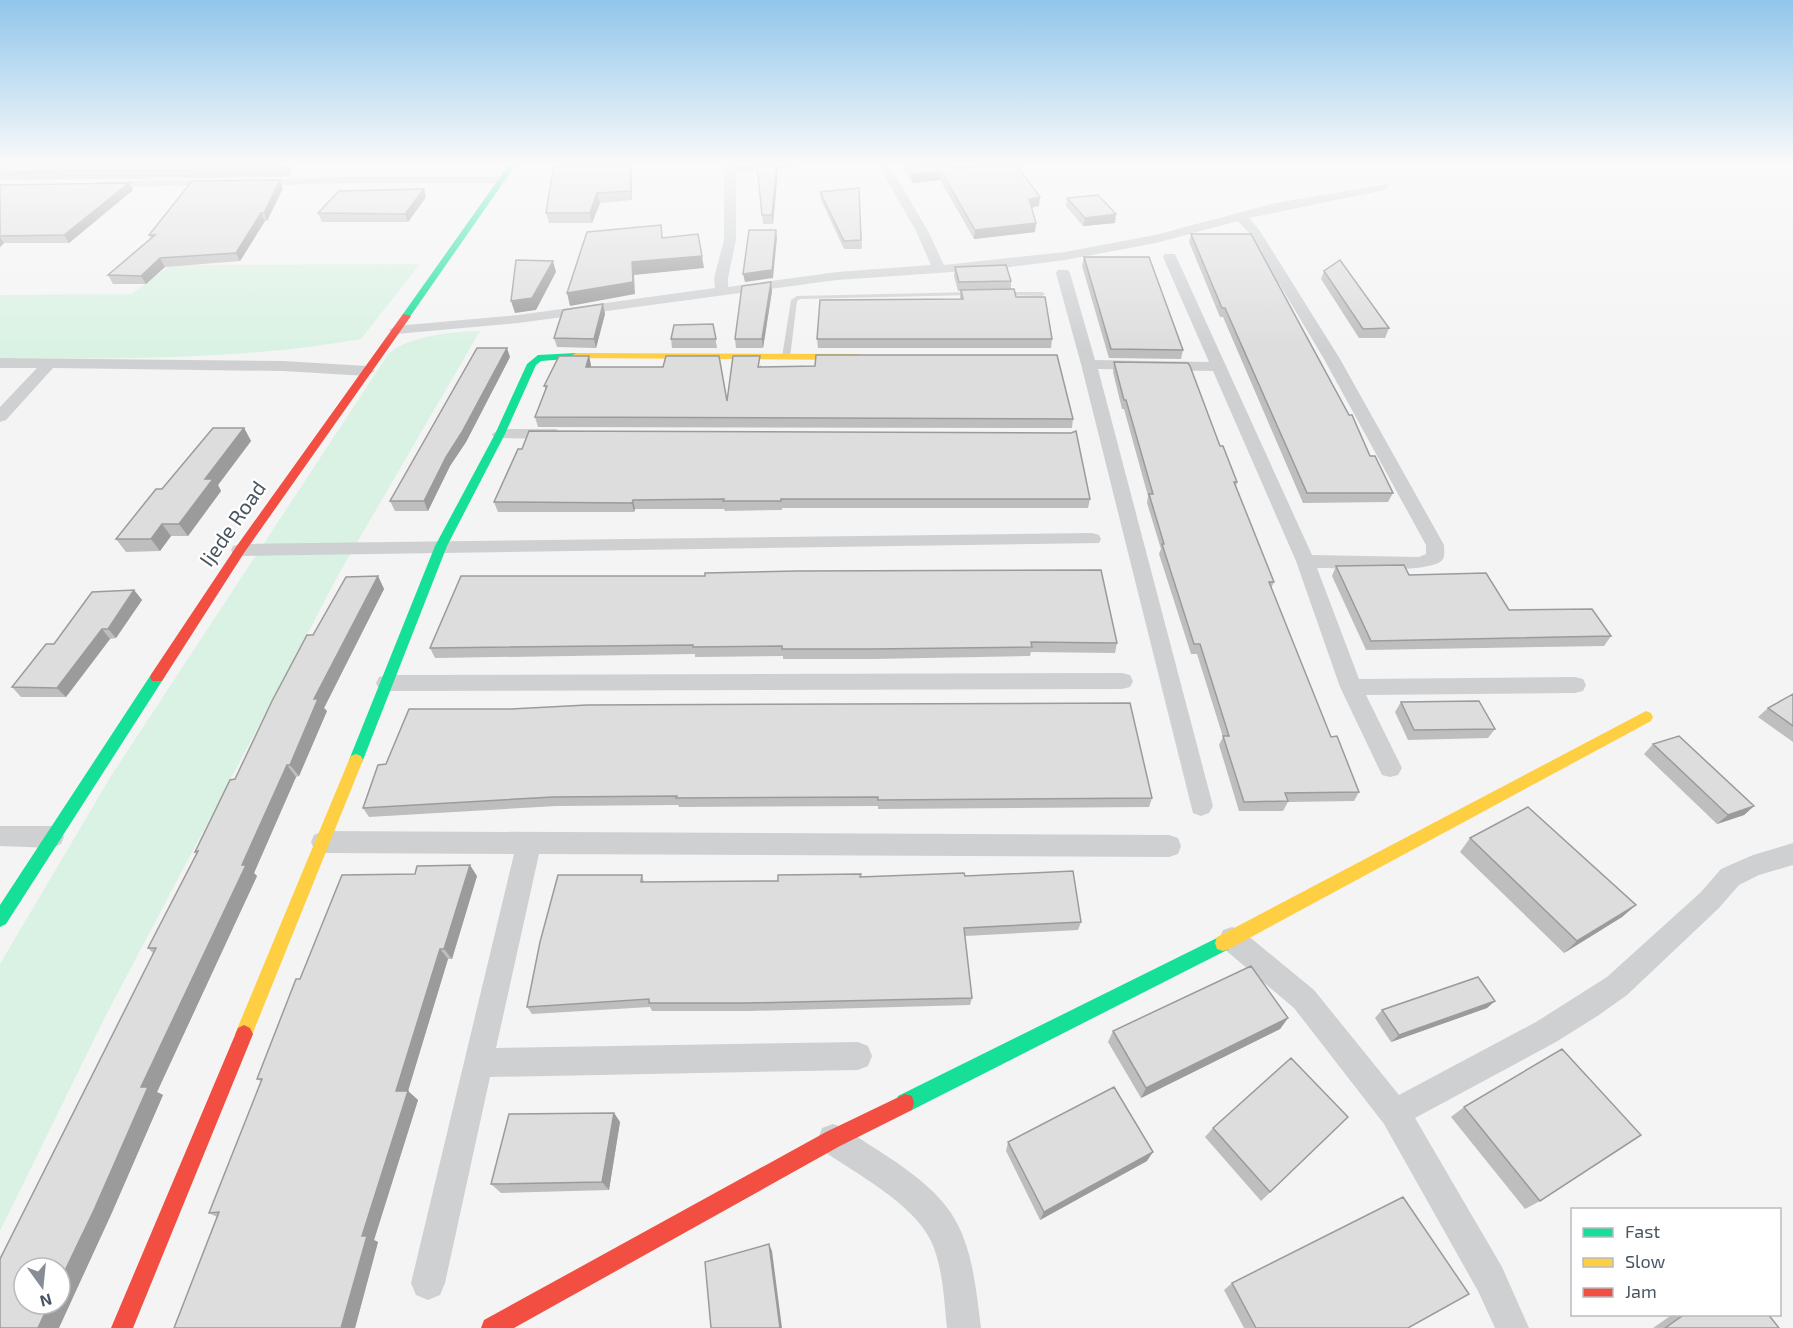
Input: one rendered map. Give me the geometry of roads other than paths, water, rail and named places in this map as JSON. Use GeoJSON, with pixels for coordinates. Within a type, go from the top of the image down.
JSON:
{"type":"FeatureCollection","features":[{"type":"Feature","properties":{"kind":"street","name":"Ijede Road"},"geometry":{"type":"LineString","coordinates":[[0,919],[240,550],[470,225]]}},
{"type":"Feature","properties":{"kind":"street"},"geometry":{"type":"LineString","coordinates":[[722,291],[721,278],[730,240],[730,225]]}},
{"type":"Feature","properties":{"kind":"street"},"geometry":{"type":"LineString","coordinates":[[918,225],[939,268]]}},
{"type":"Feature","properties":{"kind":"street"},"geometry":{"type":"LineString","coordinates":[[396,330],[518,319],[837,276],[995,265],[1065,256],[1156,239],[1210,225]]}},
{"type":"Feature","properties":{"kind":"street"},"geometry":{"type":"LineString","coordinates":[[1248,225],[1332,359],[1435,545],[1435,557],[1421,563],[1305,561]]}},
{"type":"Feature","properties":{"kind":"street"},"geometry":{"type":"LineString","coordinates":[[1170,257],[1305,561],[1351,687],[1390,768]]}},
{"type":"Feature","properties":{"kind":"street"},"geometry":{"type":"LineString","coordinates":[[1063,273],[1089,364],[1201,806]]}},
{"type":"Feature","properties":{"kind":"street"},"geometry":{"type":"LineString","coordinates":[[122,1328],[323,842],[441,546],[500,434],[531,364],[538,358],[552,357],[867,357]]}},
{"type":"Feature","properties":{"kind":"street"},"geometry":{"type":"LineString","coordinates":[[0,363],[283,366],[366,371]]}},
{"type":"Feature","properties":{"kind":"street"},"geometry":{"type":"LineString","coordinates":[[1089,364],[1219,367]]}},
{"type":"Feature","properties":{"kind":"street"},"geometry":{"type":"LineString","coordinates":[[0,417],[48,365]]}},
{"type":"Feature","properties":{"kind":"street"},"geometry":{"type":"LineString","coordinates":[[500,434],[571,434]]}},
{"type":"Feature","properties":{"kind":"street"},"geometry":{"type":"LineString","coordinates":[[240,550],[1092,539]]}},
{"type":"Feature","properties":{"kind":"street"},"geometry":{"type":"LineString","coordinates":[[387,683],[1122,681]]}},
{"type":"Feature","properties":{"kind":"street"},"geometry":{"type":"LineString","coordinates":[[1351,687],[1575,686]]}},
{"type":"Feature","properties":{"kind":"street"},"geometry":{"type":"LineString","coordinates":[[492,1328],[833,1139],[1232,939],[1646,717]]}},
{"type":"Feature","properties":{"kind":"street"},"geometry":{"type":"LineString","coordinates":[[0,836],[52,837]]}},
{"type":"Feature","properties":{"kind":"street"},"geometry":{"type":"LineString","coordinates":[[323,842],[1169,846]]}},
{"type":"Feature","properties":{"kind":"street"},"geometry":{"type":"LineString","coordinates":[[428,1283],[529,844]]}},
{"type":"Feature","properties":{"kind":"street"},"geometry":{"type":"LineString","coordinates":[[1395,1113],[1546,1032],[1589,1005],[1617,986],[1710,900],[1730,877],[1753,866],[1793,854]]}},
{"type":"Feature","properties":{"kind":"street"},"geometry":{"type":"LineString","coordinates":[[1232,939],[1304,999],[1395,1113],[1490,1280],[1512,1328]]}},
{"type":"Feature","properties":{"kind":"street"},"geometry":{"type":"LineString","coordinates":[[480,1063],[858,1056]]}},
{"type":"Feature","properties":{"kind":"street"},"geometry":{"type":"LineString","coordinates":[[833,1139],[923,1204],[942,1227],[955,1268],[964,1328]]}},
{"type":"Feature","properties":{"kind":"lane"},"geometry":{"type":"LineString","coordinates":[[786,357],[794,300],[799,297],[983,294]]}},
{"type":"Feature","properties":{"kind":"lane"},"geometry":{"type":"LineString","coordinates":[[995,294],[1042,294]]}}]}
